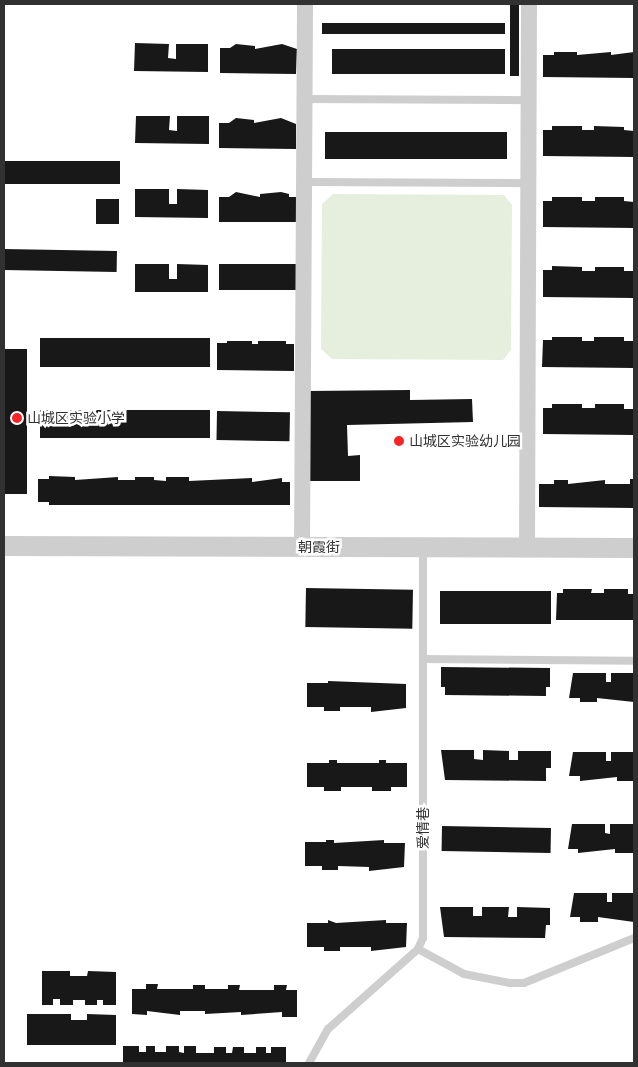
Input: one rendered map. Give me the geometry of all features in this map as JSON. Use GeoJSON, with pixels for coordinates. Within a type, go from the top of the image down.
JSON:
{"type":"FeatureCollection","features":[{"type":"Feature","properties":{"kind":"street"},"geometry":{"type":"LineString","coordinates":[[302,546],[305,4]]}},
{"type":"Feature","properties":{"kind":"street"},"geometry":{"type":"LineString","coordinates":[[527,547],[529,4]]}},
{"type":"Feature","properties":{"kind":"street","name":"朝霞街"},"geometry":{"type":"LineString","coordinates":[[4,546],[634,548]]}},
{"type":"Feature","properties":{"kind":"lane"},"geometry":{"type":"LineString","coordinates":[[305,99],[528,100]]}},
{"type":"Feature","properties":{"kind":"lane"},"geometry":{"type":"LineString","coordinates":[[304,182],[528,183]]}},
{"type":"Feature","properties":{"kind":"lane","name":"爱情巷"},"geometry":{"type":"LineString","coordinates":[[418,949],[423,938],[423,547]]}},
{"type":"Feature","properties":{"kind":"lane"},"geometry":{"type":"LineString","coordinates":[[423,659],[634,660]]}},
{"type":"Feature","properties":{"kind":"lane"},"geometry":{"type":"LineString","coordinates":[[309,1063],[328,1029],[418,949],[464,974],[510,983],[524,983],[634,938]]}},
{"type":"Feature","properties":{"kind":"green space"},"geometry":{"type":"Polygon","coordinates":[[[333,194],[504,195],[512,205],[511,350],[503,360],[332,359],[321,349],[322,204],[333,194]]]}},
{"type":"Feature","properties":{"kind":"building"},"geometry":{"type":"Polygon","coordinates":[[[510,4],[519,4],[519,76],[510,76],[510,4]]]}},
{"type":"Feature","properties":{"kind":"building"},"geometry":{"type":"Polygon","coordinates":[[[322,23],[505,23],[505,34],[322,34],[322,23]]]}},
{"type":"Feature","properties":{"kind":"building"},"geometry":{"type":"Polygon","coordinates":[[[135,43],[169,44],[168,58],[176,59],[176,44],[208,44],[208,72],[134,71],[135,43]]]}},
{"type":"Feature","properties":{"kind":"building"},"geometry":{"type":"Polygon","coordinates":[[[236,44],[255,46],[255,49],[282,44],[297,49],[296,74],[220,73],[220,48],[230,48],[236,44]]]}},
{"type":"Feature","properties":{"kind":"building"},"geometry":{"type":"Polygon","coordinates":[[[332,49],[505,49],[505,74],[332,74],[332,49]]]}},
{"type":"Feature","properties":{"kind":"building"},"geometry":{"type":"Polygon","coordinates":[[[554,52],[577,52],[577,55],[611,52],[611,55],[634,52],[634,78],[543,77],[543,55],[554,55],[554,52]]]}},
{"type":"Feature","properties":{"kind":"building"},"geometry":{"type":"Polygon","coordinates":[[[136,116],[170,116],[169,130],[177,131],[177,116],[209,116],[209,144],[135,143],[136,116]]]}},
{"type":"Feature","properties":{"kind":"building"},"geometry":{"type":"Polygon","coordinates":[[[236,118],[254,120],[254,123],[281,118],[296,124],[296,149],[219,148],[219,123],[229,123],[236,118]]]}},
{"type":"Feature","properties":{"kind":"building"},"geometry":{"type":"Polygon","coordinates":[[[552,126],[582,126],[582,130],[594,130],[594,126],[624,127],[624,130],[634,131],[634,157],[543,156],[543,130],[552,130],[552,126]]]}},
{"type":"Feature","properties":{"kind":"building"},"geometry":{"type":"Polygon","coordinates":[[[325,132],[507,132],[507,159],[325,159],[325,132]]]}},
{"type":"Feature","properties":{"kind":"building"},"geometry":{"type":"Polygon","coordinates":[[[4,161],[120,161],[120,184],[4,184],[4,161]]]}},
{"type":"Feature","properties":{"kind":"building"},"geometry":{"type":"Polygon","coordinates":[[[135,189],[169,189],[169,204],[177,204],[177,189],[208,190],[208,218],[135,217],[135,189]]]}},
{"type":"Feature","properties":{"kind":"building"},"geometry":{"type":"Polygon","coordinates":[[[236,192],[260,197],[260,194],[281,192],[289,194],[289,197],[296,197],[296,222],[219,222],[219,197],[229,197],[236,192]]]}},
{"type":"Feature","properties":{"kind":"building"},"geometry":{"type":"Polygon","coordinates":[[[552,197],[582,197],[582,201],[595,201],[595,197],[624,197],[624,201],[634,202],[634,228],[543,227],[543,201],[552,201],[552,197]]]}},
{"type":"Feature","properties":{"kind":"building"},"geometry":{"type":"Polygon","coordinates":[[[96,199],[119,199],[119,224],[96,224],[96,199]]]}},
{"type":"Feature","properties":{"kind":"building"},"geometry":{"type":"Polygon","coordinates":[[[4,249],[117,251],[117,272],[4,270],[4,249]]]}},
{"type":"Feature","properties":{"kind":"building"},"geometry":{"type":"Polygon","coordinates":[[[135,264],[169,264],[169,279],[177,279],[177,264],[208,265],[208,292],[135,292],[135,264]]]}},
{"type":"Feature","properties":{"kind":"building"},"geometry":{"type":"Polygon","coordinates":[[[219,264],[296,264],[296,290],[219,290],[219,264]]]}},
{"type":"Feature","properties":{"kind":"building"},"geometry":{"type":"Polygon","coordinates":[[[552,266],[582,267],[582,271],[595,271],[595,267],[624,267],[624,271],[634,271],[634,298],[543,297],[543,270],[552,270],[552,266]]]}},
{"type":"Feature","properties":{"kind":"building"},"geometry":{"type":"Polygon","coordinates":[[[552,337],[582,337],[582,341],[594,341],[594,337],[624,337],[624,341],[634,341],[634,368],[542,367],[543,340],[552,340],[552,337]]]}},
{"type":"Feature","properties":{"kind":"building"},"geometry":{"type":"Polygon","coordinates":[[[40,338],[210,338],[210,367],[40,367],[40,338]]]}},
{"type":"Feature","properties":{"kind":"building"},"geometry":{"type":"Polygon","coordinates":[[[227,341],[252,341],[252,344],[258,344],[258,341],[286,341],[286,344],[294,344],[294,371],[217,370],[217,343],[227,343],[227,341]]]}},
{"type":"Feature","properties":{"kind":"building"},"geometry":{"type":"Polygon","coordinates":[[[4,349],[27,349],[27,494],[4,494],[4,349]]]}},
{"type":"Feature","properties":{"kind":"building"},"geometry":{"type":"Polygon","coordinates":[[[410,390],[410,400],[472,399],[473,422],[347,425],[348,456],[360,455],[360,481],[309,481],[308,391],[410,390]]]}},
{"type":"Feature","properties":{"kind":"building"},"geometry":{"type":"Polygon","coordinates":[[[552,404],[582,404],[582,408],[595,408],[595,404],[624,404],[624,409],[634,409],[634,435],[543,434],[543,408],[552,408],[552,404]]]}},
{"type":"Feature","properties":{"kind":"building"},"geometry":{"type":"Polygon","coordinates":[[[40,410],[210,410],[210,438],[40,438],[40,410]]]}},
{"type":"Feature","properties":{"kind":"building"},"geometry":{"type":"Polygon","coordinates":[[[217,411],[290,412],[289,441],[216,440],[217,411]]]}},
{"type":"Feature","properties":{"kind":"building"},"geometry":{"type":"Polygon","coordinates":[[[49,476],[75,477],[75,480],[118,477],[118,480],[135,480],[135,477],[154,477],[154,480],[166,481],[166,477],[189,477],[189,481],[252,478],[252,482],[282,478],[282,482],[290,482],[290,505],[49,505],[49,502],[38,502],[38,479],[49,479],[49,476]]]}},
{"type":"Feature","properties":{"kind":"building"},"geometry":{"type":"Polygon","coordinates":[[[630,479],[634,479],[634,508],[539,507],[539,484],[554,484],[554,480],[568,480],[568,484],[605,480],[605,484],[630,484],[630,479]]]}},
{"type":"Feature","properties":{"kind":"building"},"geometry":{"type":"Polygon","coordinates":[[[306,588],[413,590],[412,629],[305,627],[306,588]]]}},
{"type":"Feature","properties":{"kind":"building"},"geometry":{"type":"Polygon","coordinates":[[[563,589],[592,589],[591,593],[604,593],[604,589],[628,589],[628,594],[634,594],[634,620],[556,620],[557,593],[563,593],[563,589]]]}},
{"type":"Feature","properties":{"kind":"building"},"geometry":{"type":"Polygon","coordinates":[[[440,591],[551,591],[551,624],[440,624],[440,591]]]}},
{"type":"Feature","properties":{"kind":"building"},"geometry":{"type":"Polygon","coordinates":[[[441,667],[550,668],[550,687],[546,687],[546,696],[445,695],[445,687],[441,687],[441,667]]]}},
{"type":"Feature","properties":{"kind":"building"},"geometry":{"type":"Polygon","coordinates":[[[573,673],[606,673],[606,682],[611,682],[611,673],[634,673],[634,702],[597,698],[597,702],[580,702],[580,698],[569,698],[573,673]]]}},
{"type":"Feature","properties":{"kind":"building"},"geometry":{"type":"Polygon","coordinates":[[[328,681],[406,684],[406,708],[371,712],[371,707],[340,707],[340,711],[324,711],[324,707],[307,707],[307,683],[328,683],[328,681]]]}},
{"type":"Feature","properties":{"kind":"building"},"geometry":{"type":"Polygon","coordinates":[[[441,750],[474,750],[474,759],[483,760],[483,750],[509,751],[509,760],[518,760],[518,751],[551,751],[551,768],[546,768],[546,781],[445,780],[441,750]]]}},
{"type":"Feature","properties":{"kind":"building"},"geometry":{"type":"Polygon","coordinates":[[[573,752],[606,752],[606,761],[611,761],[611,752],[634,752],[634,781],[617,781],[617,777],[580,781],[580,776],[569,776],[573,752]]]}},
{"type":"Feature","properties":{"kind":"building"},"geometry":{"type":"Polygon","coordinates":[[[329,760],[337,760],[337,763],[379,763],[379,760],[386,760],[386,763],[407,763],[407,787],[391,787],[391,791],[372,791],[372,787],[341,787],[341,791],[324,791],[324,787],[307,787],[307,763],[329,763],[329,760]]]}},
{"type":"Feature","properties":{"kind":"building"},"geometry":{"type":"Polygon","coordinates":[[[572,824],[605,824],[605,833],[610,834],[610,824],[634,824],[634,853],[615,853],[615,849],[578,853],[578,849],[568,849],[572,824]]]}},
{"type":"Feature","properties":{"kind":"building"},"geometry":{"type":"Polygon","coordinates":[[[442,826],[551,828],[551,853],[442,851],[442,826]]]}},
{"type":"Feature","properties":{"kind":"building"},"geometry":{"type":"Polygon","coordinates":[[[326,840],[334,840],[334,843],[384,840],[384,843],[405,843],[404,867],[369,871],[369,867],[338,866],[338,870],[322,870],[322,866],[305,866],[305,842],[326,842],[326,840]]]}},
{"type":"Feature","properties":{"kind":"building"},"geometry":{"type":"Polygon","coordinates":[[[574,893],[607,893],[607,902],[612,902],[612,893],[634,893],[634,922],[598,917],[598,922],[580,922],[580,917],[570,917],[574,893]]]}},
{"type":"Feature","properties":{"kind":"building"},"geometry":{"type":"Polygon","coordinates":[[[440,907],[473,907],[473,916],[482,916],[482,907],[509,907],[508,917],[517,917],[517,907],[550,908],[550,925],[546,925],[545,938],[444,937],[440,907]]]}},
{"type":"Feature","properties":{"kind":"building"},"geometry":{"type":"Polygon","coordinates":[[[328,920],[336,923],[386,920],[386,923],[407,923],[406,947],[371,951],[371,947],[340,947],[340,951],[324,951],[324,947],[307,947],[307,923],[328,923],[328,920]]]}},
{"type":"Feature","properties":{"kind":"building"},"geometry":{"type":"Polygon","coordinates":[[[42,971],[70,971],[70,976],[87,976],[88,971],[116,972],[116,1005],[103,1005],[103,1000],[97,1000],[97,1005],[85,1005],[85,1000],[73,1000],[73,1005],[60,1005],[60,999],[53,999],[53,1005],[42,1005],[42,971]]]}},
{"type":"Feature","properties":{"kind":"building"},"geometry":{"type":"Polygon","coordinates":[[[146,984],[158,984],[157,989],[193,989],[193,985],[205,985],[205,989],[228,989],[228,985],[240,985],[239,990],[274,990],[274,985],[287,985],[286,990],[297,990],[297,1017],[282,1017],[282,1012],[241,1015],[241,1012],[205,1014],[205,1011],[180,1011],[180,1015],[147,1011],[147,1015],[132,1014],[132,989],[146,989],[146,984]]]}},
{"type":"Feature","properties":{"kind":"building"},"geometry":{"type":"Polygon","coordinates":[[[27,1014],[71,1014],[71,1020],[87,1020],[87,1014],[116,1015],[116,1045],[27,1045],[27,1014]]]}},
{"type":"Feature","properties":{"kind":"building"},"geometry":{"type":"Polygon","coordinates":[[[123,1046],[139,1046],[139,1052],[146,1052],[146,1046],[155,1046],[155,1052],[166,1052],[166,1046],[179,1046],[179,1052],[184,1053],[184,1046],[196,1046],[196,1053],[214,1053],[214,1047],[226,1047],[226,1053],[232,1053],[233,1047],[244,1047],[244,1053],[256,1053],[256,1047],[266,1047],[266,1053],[271,1053],[271,1047],[286,1047],[286,1063],[123,1063],[123,1046]]]}},
{"type":"Feature","properties":{"kind":"place","name":"山城区实验小学"},"geometry":{"type":"Point","coordinates":[17,418]}},
{"type":"Feature","properties":{"kind":"place","name":"山城区实验幼儿园"},"geometry":{"type":"Point","coordinates":[399,441]}}]}
